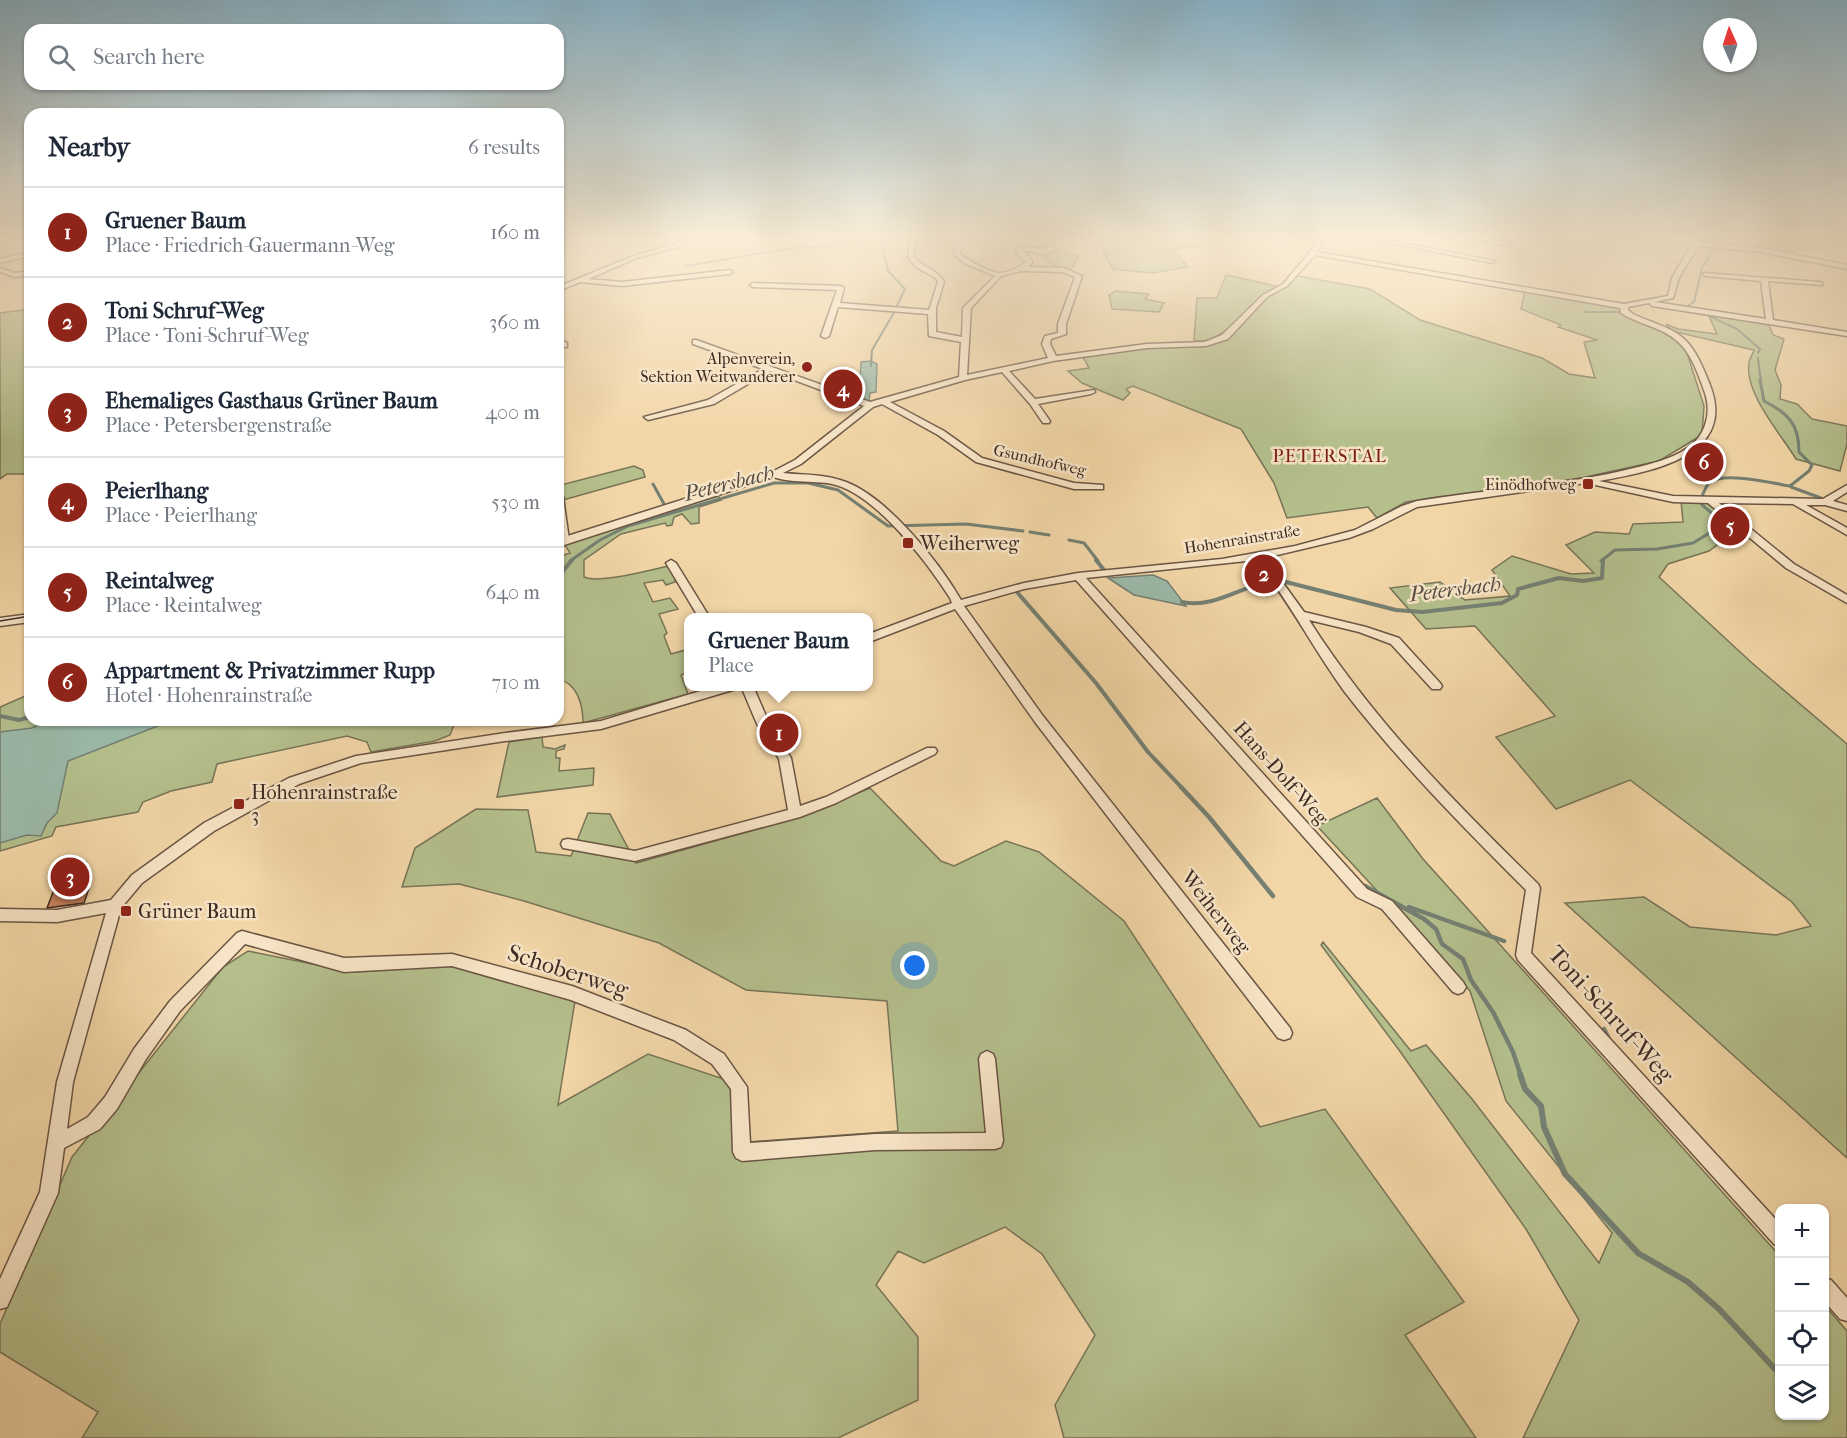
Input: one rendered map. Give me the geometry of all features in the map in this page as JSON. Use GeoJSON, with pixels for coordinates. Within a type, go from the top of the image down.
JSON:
{"type":"FeatureCollection","features":[{"type":"Feature","properties":{"kind":"street"},"geometry":{"type":"LineString","coordinates":[[825,336],[837,306]]}},
{"type":"Feature","properties":{"kind":"street"},"geometry":{"type":"LineString","coordinates":[[852,306],[932,312]]}},
{"type":"Feature","properties":{"kind":"street"},"geometry":{"type":"LineString","coordinates":[[933,306],[932,334],[964,340]]}},
{"type":"Feature","properties":{"kind":"street"},"geometry":{"type":"LineString","coordinates":[[963,378],[964,340],[969,306]]}},
{"type":"Feature","properties":{"kind":"street"},"geometry":{"type":"LineString","coordinates":[[1053,359],[1046,344],[1048,338],[1062,334],[1062,324],[1068,306]]}},
{"type":"Feature","properties":{"kind":"street"},"geometry":{"type":"LineString","coordinates":[[564,540],[773,474],[798,462],[870,405],[963,378],[1053,359],[1147,346],[1206,344],[1225,337],[1255,306]]}},
{"type":"Feature","properties":{"kind":"street","name":"Hohenrainstraße"},"geometry":{"type":"LineString","coordinates":[[873,636],[958,603],[1027,585],[1078,576],[1258,556],[1324,542],[1358,531],[1414,504],[1586,482],[1664,463],[1688,451],[1706,436],[1712,406],[1689,348],[1668,333],[1631,316],[1624,311],[1624,306]]}},
{"type":"Feature","properties":{"kind":"street"},"geometry":{"type":"LineString","coordinates":[[1661,306],[1847,334]]}},
{"type":"Feature","properties":{"kind":"street"},"geometry":{"type":"LineString","coordinates":[[1767,323],[1770,320],[1768,306]]}},
{"type":"Feature","properties":{"kind":"street"},"geometry":{"type":"LineString","coordinates":[[696,342],[870,405]]}},
{"type":"Feature","properties":{"kind":"street"},"geometry":{"type":"LineString","coordinates":[[648,417],[711,402],[768,369]]}},
{"type":"Feature","properties":{"kind":"street"},"geometry":{"type":"LineString","coordinates":[[1003,369],[1033,402],[1046,421]]}},
{"type":"Feature","properties":{"kind":"street"},"geometry":{"type":"LineString","coordinates":[[1033,402],[1091,392]]}},
{"type":"Feature","properties":{"kind":"street","name":"Gsundhofweg"},"geometry":{"type":"LineString","coordinates":[[882,401],[941,433],[979,460],[1074,486],[1100,487]]}},
{"type":"Feature","properties":{"kind":"street","name":"Weiherweg"},"geometry":{"type":"LineString","coordinates":[[773,474],[846,485],[897,525],[958,603],[963,614],[1040,719],[1284,1033]]}},
{"type":"Feature","properties":{"kind":"street"},"geometry":{"type":"LineString","coordinates":[[1586,482],[1673,499],[1825,502],[1847,508]]}},
{"type":"Feature","properties":{"kind":"street"},"geometry":{"type":"LineString","coordinates":[[1825,502],[1846,490]]}},
{"type":"Feature","properties":{"kind":"street"},"geometry":{"type":"LineString","coordinates":[[1710,500],[1790,566],[1847,600]]}},
{"type":"Feature","properties":{"kind":"street"},"geometry":{"type":"LineString","coordinates":[[1796,502],[1847,532]]}},
{"type":"Feature","properties":{"kind":"street","name":"Toni-Schruf-Weg"},"geometry":{"type":"LineString","coordinates":[[1258,556],[1276,578],[1347,686],[1411,764],[1533,888],[1524,955],[1775,1234]]}},
{"type":"Feature","properties":{"kind":"street"},"geometry":{"type":"LineString","coordinates":[[671,563],[702,613]]}},
{"type":"Feature","properties":{"kind":"street","name":"Hans-Dolf-Weg"},"geometry":{"type":"LineString","coordinates":[[1078,576],[1362,893],[1387,904],[1458,987]]}},
{"type":"Feature","properties":{"kind":"street"},"geometry":{"type":"LineString","coordinates":[[1299,614],[1362,629],[1395,641],[1436,686]]}},
{"type":"Feature","properties":{"kind":"street"},"geometry":{"type":"LineString","coordinates":[[0,622],[24,619]]}},
{"type":"Feature","properties":{"kind":"street"},"geometry":{"type":"LineString","coordinates":[[0,1300],[49,1192],[65,1082],[115,906],[137,879],[209,827],[294,782],[360,759],[506,736],[601,725],[718,691]]}},
{"type":"Feature","properties":{"kind":"street"},"geometry":{"type":"LineString","coordinates":[[749,691],[763,724],[785,758],[795,813]]}},
{"type":"Feature","properties":{"kind":"street"},"geometry":{"type":"LineString","coordinates":[[568,843],[635,856],[795,813],[831,801],[931,751]]}},
{"type":"Feature","properties":{"kind":"street"},"geometry":{"type":"LineString","coordinates":[[0,915],[57,916],[115,906]]}},
{"type":"Feature","properties":{"kind":"street","name":"Schoberweg"},"geometry":{"type":"LineString","coordinates":[[57,1143],[94,1123],[111,1103],[140,1054],[175,1006],[242,937],[344,965],[452,960],[572,993],[680,1035],[718,1059],[739,1087],[742,1152],[875,1142],[995,1141],[987,1059]]}},
{"type":"Feature","properties":{"kind":"street"},"geometry":{"type":"LineString","coordinates":[[1829,1292],[1847,1312]]}},
{"type":"Feature","properties":{"kind":"green space"},"geometry":{"type":"Polygon","coordinates":[[[1111,306],[1162,306],[1159,312],[1112,309],[1111,306]]]}},
{"type":"Feature","properties":{"kind":"green space"},"geometry":{"type":"Polygon","coordinates":[[[1196,306],[1253,306],[1218,336],[1207,340],[1194,340],[1196,306]]]}},
{"type":"Feature","properties":{"kind":"green space"},"geometry":{"type":"Polygon","coordinates":[[[1255,306],[1398,306],[1420,320],[1542,358],[1569,374],[1595,378],[1584,342],[1597,340],[1558,327],[1561,325],[1521,309],[1522,306],[1619,306],[1620,311],[1667,333],[1686,350],[1704,406],[1702,435],[1659,461],[1581,478],[1406,502],[1377,518],[1368,507],[1287,518],[1274,483],[1241,429],[1133,386],[1126,389],[1130,393],[1123,400],[1082,383],[1068,371],[1089,368],[1082,355],[1147,346],[1206,344],[1224,337],[1255,306]]]}},
{"type":"Feature","properties":{"kind":"green space"},"geometry":{"type":"Polygon","coordinates":[[[24,310],[24,474],[7,474],[0,479],[0,313],[24,310]]]}},
{"type":"Feature","properties":{"kind":"green space"},"geometry":{"type":"Polygon","coordinates":[[[1708,314],[1769,325],[1773,335],[1784,339],[1775,370],[1781,385],[1780,399],[1797,404],[1812,419],[1847,426],[1847,444],[1840,471],[1796,459],[1765,413],[1752,387],[1749,363],[1754,350],[1672,331],[1666,324],[1678,329],[1717,334],[1708,314]]]}},
{"type":"Feature","properties":{"kind":"green space"},"geometry":{"type":"Polygon","coordinates":[[[634,466],[643,470],[645,477],[564,500],[564,484],[634,466]]]}},
{"type":"Feature","properties":{"kind":"green space"},"geometry":{"type":"Polygon","coordinates":[[[718,496],[721,500],[699,507],[699,523],[691,524],[682,514],[674,517],[672,525],[667,526],[665,523],[621,534],[584,560],[584,577],[591,579],[625,576],[669,566],[675,575],[675,582],[666,585],[663,580],[644,583],[653,602],[670,598],[678,609],[659,614],[667,633],[664,636],[671,654],[684,650],[684,674],[681,675],[684,691],[688,694],[583,723],[578,696],[575,690],[564,681],[564,555],[570,553],[565,545],[618,525],[718,496]]]}},
{"type":"Feature","properties":{"kind":"green space"},"geometry":{"type":"Polygon","coordinates":[[[1681,501],[1710,502],[1729,518],[1727,525],[1737,530],[1709,551],[1668,564],[1659,577],[1752,663],[1847,744],[1847,1158],[1565,903],[1644,897],[1690,927],[1776,935],[1811,926],[1792,902],[1630,780],[1556,809],[1496,737],[1555,716],[1475,626],[1426,629],[1390,588],[1440,582],[1465,600],[1510,596],[1492,570],[1512,556],[1571,574],[1594,573],[1566,545],[1595,532],[1629,534],[1633,524],[1683,522],[1681,501]]]}},
{"type":"Feature","properties":{"kind":"green space"},"geometry":{"type":"Polygon","coordinates":[[[24,697],[24,726],[454,726],[450,735],[435,741],[371,752],[367,742],[347,736],[217,764],[212,782],[171,791],[143,802],[138,812],[56,827],[52,836],[0,851],[0,707],[24,697]]]}},
{"type":"Feature","properties":{"kind":"green space"},"geometry":{"type":"Polygon","coordinates":[[[542,737],[543,747],[555,749],[565,745],[564,749],[556,751],[556,758],[560,758],[559,771],[594,768],[593,785],[497,797],[509,742],[542,737]]]}},
{"type":"Feature","properties":{"kind":"green space"},"geometry":{"type":"Polygon","coordinates":[[[870,788],[941,861],[954,866],[1006,841],[1039,852],[1124,921],[1260,1127],[1325,1109],[1464,1302],[1405,1335],[1476,1438],[1064,1438],[1055,1405],[1095,1335],[1042,1254],[1005,1227],[924,1263],[898,1251],[876,1285],[918,1337],[918,1400],[838,1438],[82,1438],[98,1412],[0,1352],[0,1324],[72,1157],[223,967],[248,951],[337,969],[451,964],[575,1001],[558,1105],[648,1054],[745,1086],[748,1142],[898,1131],[887,1001],[746,990],[659,943],[524,901],[459,884],[402,887],[415,848],[476,809],[528,810],[536,852],[571,856],[588,813],[610,814],[636,863],[801,817],[870,788]]]}},
{"type":"Feature","properties":{"kind":"green space"},"geometry":{"type":"Polygon","coordinates":[[[1377,798],[1423,859],[1775,1251],[1775,1420],[1829,1420],[1829,1311],[1847,1331],[1847,1438],[1523,1438],[1579,1320],[1526,1229],[1321,945],[1323,942],[1411,1051],[1426,1045],[1472,1099],[1599,1263],[1612,1233],[1506,1101],[1470,991],[1317,826],[1377,798]]]}},
{"type":"Feature","properties":{"kind":"shaded area"},"geometry":{"type":"Polygon","coordinates":[[[871,361],[877,364],[876,392],[870,393],[869,401],[859,399],[861,362],[871,361]]]}},
{"type":"Feature","properties":{"kind":"shaded area"},"geometry":{"type":"Polygon","coordinates":[[[1153,575],[1167,581],[1186,606],[1134,595],[1108,578],[1153,575]]]}},
{"type":"Feature","properties":{"kind":"shaded area"},"geometry":{"type":"Polygon","coordinates":[[[36,726],[158,726],[68,761],[57,813],[47,823],[41,836],[27,835],[0,843],[0,732],[36,726]]]}},
{"type":"Feature","properties":{"kind":"building"},"geometry":{"type":"Polygon","coordinates":[[[86,862],[76,891],[89,888],[84,903],[47,908],[63,866],[86,862]]]}},
{"type":"Feature","properties":{"kind":"waterway"},"geometry":{"type":"LineString","coordinates":[[871,366],[872,350],[895,311]]}},
{"type":"Feature","properties":{"kind":"waterway"},"geometry":{"type":"LineString","coordinates":[[1584,312],[1622,312]]}},
{"type":"Feature","properties":{"kind":"waterway","name":"Petersbach"},"geometry":{"type":"LineString","coordinates":[[1698,313],[1704,315]]}},
{"type":"Feature","properties":{"kind":"waterway","name":"Petersbach"},"geometry":{"type":"LineString","coordinates":[[1709,316],[1737,329],[1760,349],[1758,353]]}},
{"type":"Feature","properties":{"kind":"waterway","name":"Petersbach"},"geometry":{"type":"LineString","coordinates":[[1758,358],[1761,382]]}},
{"type":"Feature","properties":{"kind":"waterway","name":"Petersbach"},"geometry":{"type":"LineString","coordinates":[[1702,496],[1709,483],[1716,480],[1736,478],[1790,486],[1809,471],[1812,465],[1799,452],[1794,427],[1786,415],[1764,401],[1760,380]]}},
{"type":"Feature","properties":{"kind":"waterway","name":"Petersbach"},"geometry":{"type":"LineString","coordinates":[[570,561],[600,540],[628,526],[774,483],[808,483],[838,490],[888,526],[966,524],[1023,531]]}},
{"type":"Feature","properties":{"kind":"waterway"},"geometry":{"type":"LineString","coordinates":[[653,484],[664,504]]}},
{"type":"Feature","properties":{"kind":"waterway"},"geometry":{"type":"LineString","coordinates":[[1791,487],[1821,498]]}},
{"type":"Feature","properties":{"kind":"waterway","name":"Petersbach"},"geometry":{"type":"LineString","coordinates":[[1601,561],[1615,550],[1657,549],[1693,543],[1716,529],[1714,515],[1702,505]]}},
{"type":"Feature","properties":{"kind":"waterway","name":"Petersbach"},"geometry":{"type":"LineString","coordinates":[[1030,532],[1049,535]]}},
{"type":"Feature","properties":{"kind":"waterway","name":"Petersbach"},"geometry":{"type":"LineString","coordinates":[[1069,540],[1084,543],[1098,561]]}},
{"type":"Feature","properties":{"kind":"waterway","name":"Petersbach"},"geometry":{"type":"LineString","coordinates":[[564,570],[572,560]]}},
{"type":"Feature","properties":{"kind":"waterway","name":"Petersbach"},"geometry":{"type":"LineString","coordinates":[[1096,560],[1104,570]]}},
{"type":"Feature","properties":{"kind":"waterway","name":"Petersbach"},"geometry":{"type":"LineString","coordinates":[[1282,581],[1396,610],[1422,612],[1502,603],[1517,595],[1518,589],[1559,578],[1583,581],[1602,578],[1603,560]]}},
{"type":"Feature","properties":{"kind":"waterway","name":"Petersbach"},"geometry":{"type":"LineString","coordinates":[[1182,602],[1206,602],[1274,581]]}},
{"type":"Feature","properties":{"kind":"waterway"},"geometry":{"type":"LineString","coordinates":[[1017,592],[1096,683],[1148,752],[1182,788]]}},
{"type":"Feature","properties":{"kind":"waterway","name":"Petersbach"},"geometry":{"type":"LineString","coordinates":[[0,716],[19,720],[24,719]]}},
{"type":"Feature","properties":{"kind":"waterway"},"geometry":{"type":"LineString","coordinates":[[1181,787],[1209,817],[1273,896]]}},
{"type":"Feature","properties":{"kind":"waterway"},"geometry":{"type":"LineString","coordinates":[[1365,886],[1424,919],[1436,929],[1442,944],[1463,959],[1471,980],[1493,1012],[1513,1052],[1521,1076]]}},
{"type":"Feature","properties":{"kind":"waterway"},"geometry":{"type":"LineString","coordinates":[[1409,907],[1504,941]]}},
{"type":"Feature","properties":{"kind":"waterway"},"geometry":{"type":"LineString","coordinates":[[1604,1029],[1608,1037]]}},
{"type":"Feature","properties":{"kind":"waterway"},"geometry":{"type":"LineString","coordinates":[[1520,1074],[1525,1089],[1541,1106],[1544,1127],[1565,1174],[1638,1253],[1688,1282],[1719,1309],[1775,1369]]}},
{"type":"Feature","properties":{"kind":"tram line"},"geometry":{"type":"LineString","coordinates":[[0,621],[24,617]]}},
{"type":"Feature","properties":{"kind":"place","name":"Alpenverein, Sektion Weitwanderer"},"geometry":{"type":"Point","coordinates":[807,367]}},
{"type":"Feature","properties":{"kind":"place","name":"Peierlhang"},"geometry":{"type":"Point","coordinates":[843,389]}},
{"type":"Feature","properties":{"kind":"place","name":"Appartment & Privatzimmer Rupp"},"geometry":{"type":"Point","coordinates":[1704,462]}},
{"type":"Feature","properties":{"kind":"place","name":"Einödhofweg"},"geometry":{"type":"Point","coordinates":[1588,484]}},
{"type":"Feature","properties":{"kind":"place","name":"Reintalweg"},"geometry":{"type":"Point","coordinates":[1730,526]}},
{"type":"Feature","properties":{"kind":"place","name":"Weiherweg"},"geometry":{"type":"Point","coordinates":[908,543]}},
{"type":"Feature","properties":{"kind":"place","name":"Toni Schruf-Weg"},"geometry":{"type":"Point","coordinates":[1264,574]}},
{"type":"Feature","properties":{"kind":"place","name":"Gruener Baum"},"geometry":{"type":"Point","coordinates":[779,733]}},
{"type":"Feature","properties":{"kind":"place","name":"Hohenrainstraße 3"},"geometry":{"type":"Point","coordinates":[239,804]}},
{"type":"Feature","properties":{"kind":"place","name":"Ehemaliges Gasthaus Grüner Baum"},"geometry":{"type":"Point","coordinates":[70,877]}},
{"type":"Feature","properties":{"kind":"place","name":"Grüner Baum"},"geometry":{"type":"Point","coordinates":[126,911]}},
{"type":"Feature","properties":{"kind":"district","name":"PETERSTAL"},"geometry":{"type":"Point","coordinates":[1330,456]}}]}
